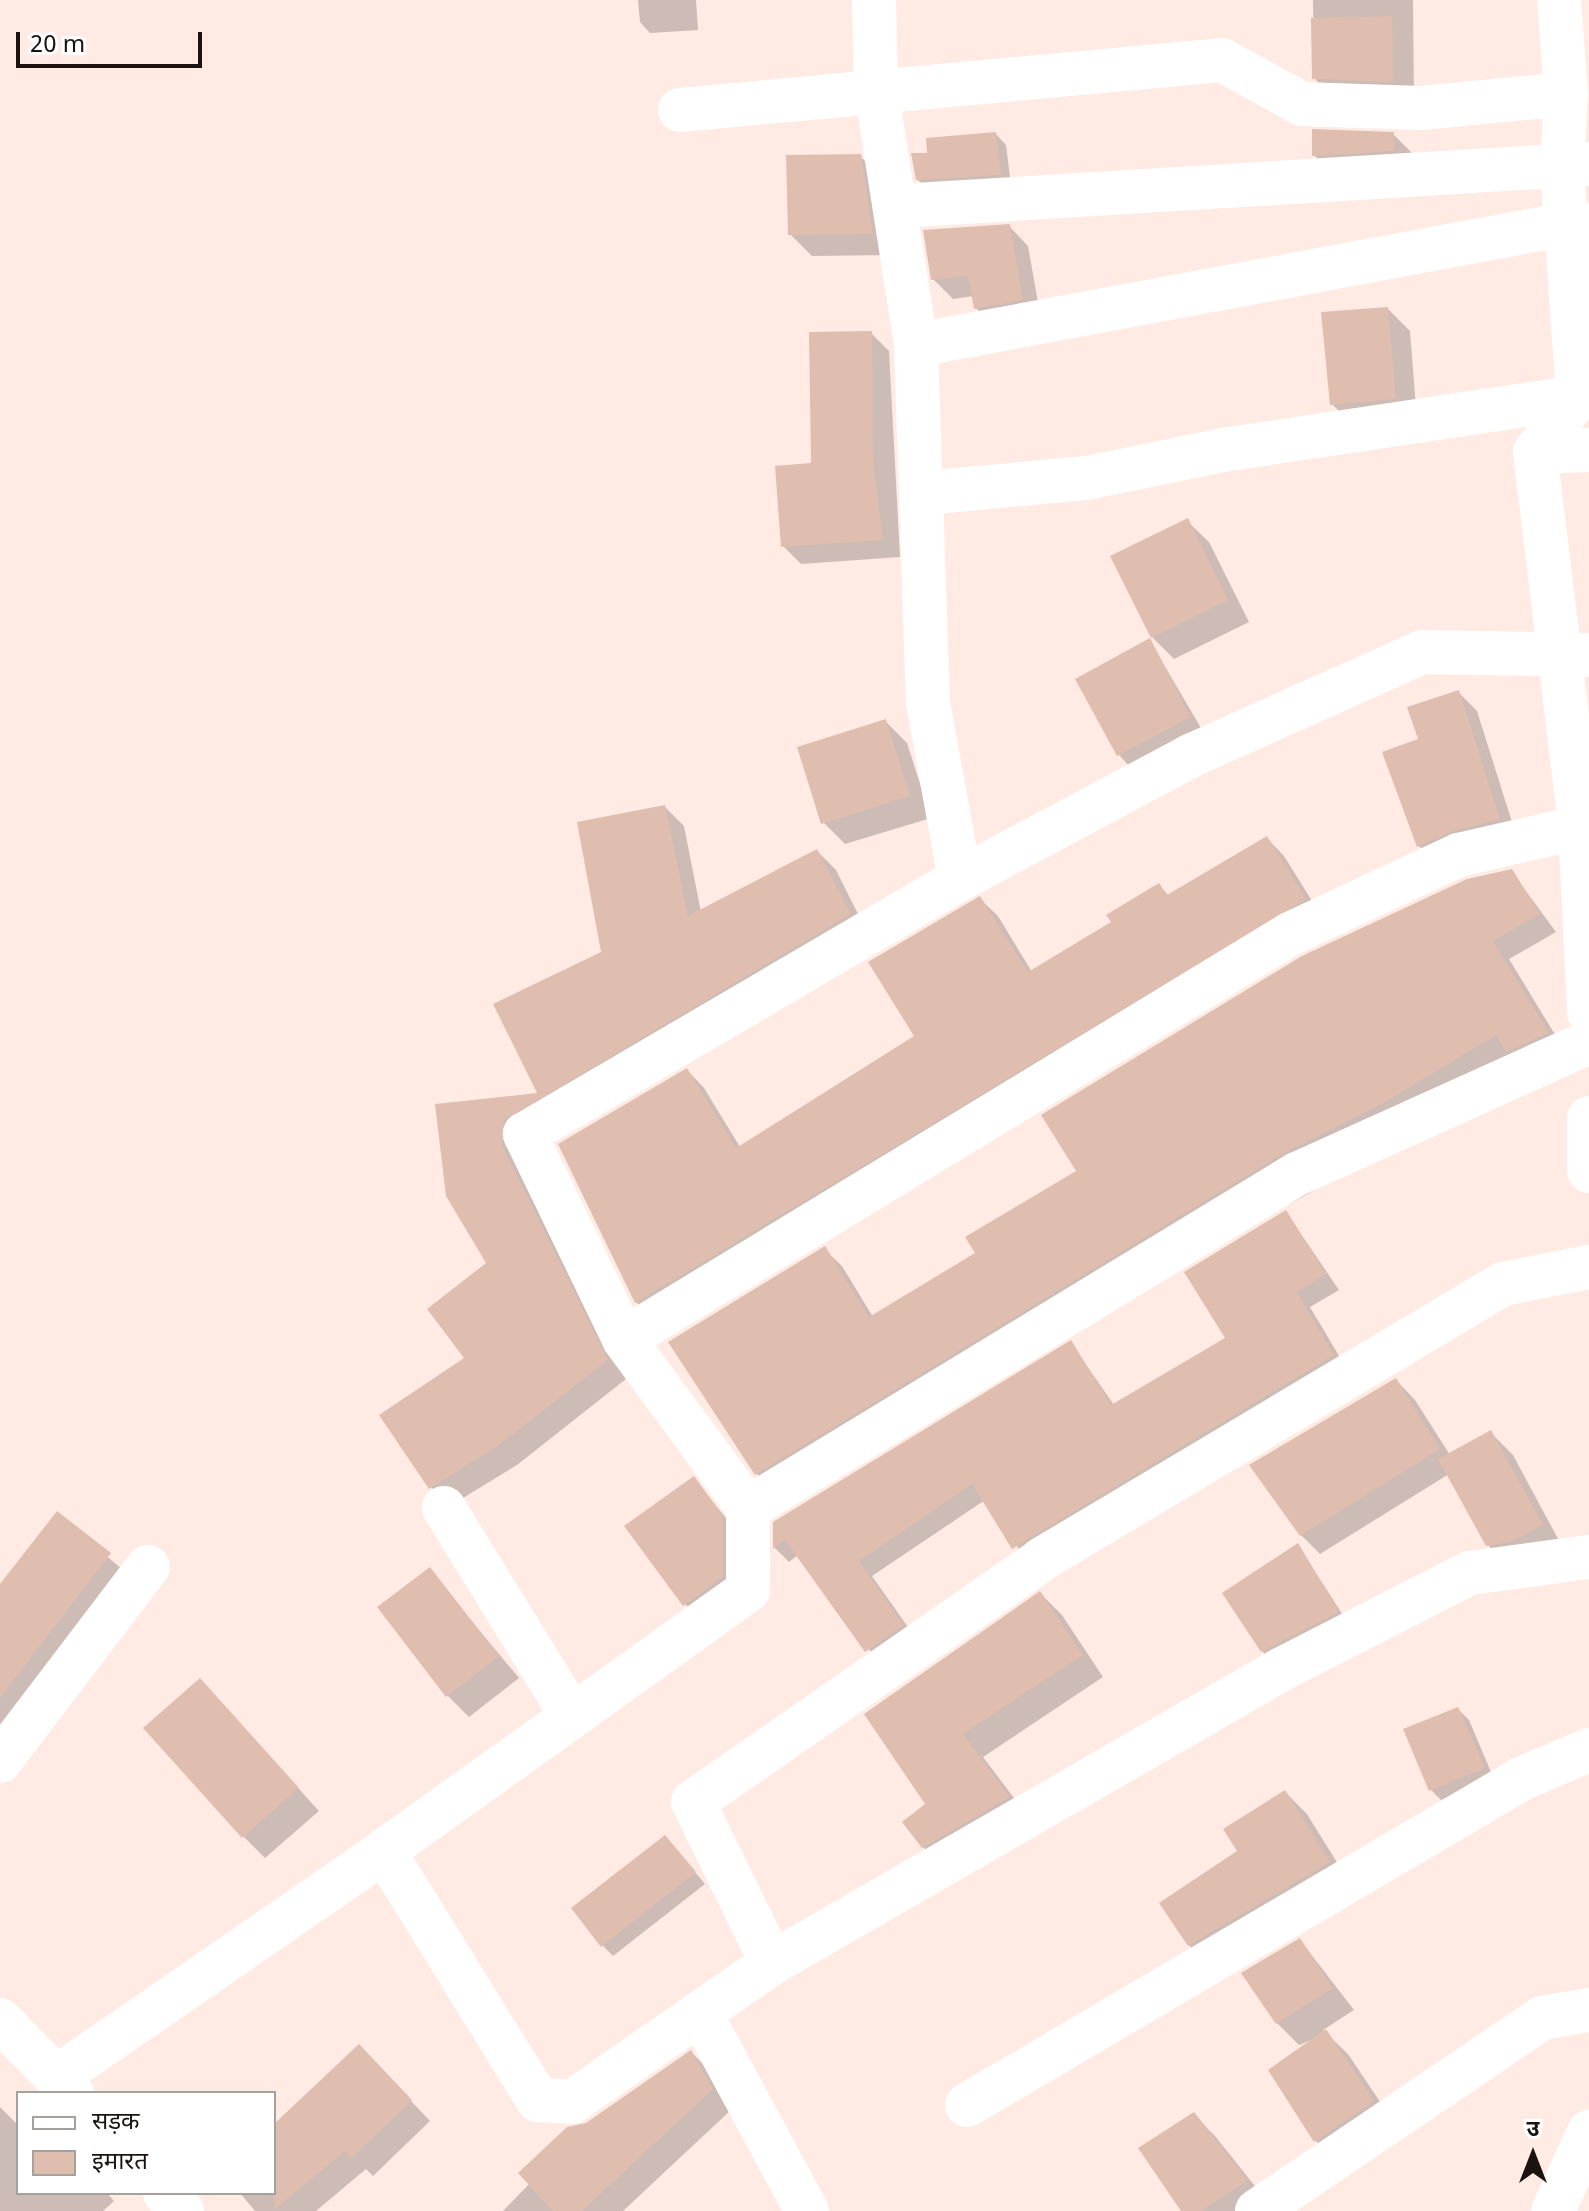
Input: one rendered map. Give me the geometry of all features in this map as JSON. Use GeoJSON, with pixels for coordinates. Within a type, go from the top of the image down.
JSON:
{"type":"FeatureCollection","features":[{"type":"Feature","properties":{"kind":"street"},"geometry":{"type":"LineString","coordinates":[[874,0],[876,89],[898,206],[916,345],[924,493],[928,703],[960,879]]}},
{"type":"Feature","properties":{"kind":"street"},"geometry":{"type":"LineString","coordinates":[[1559,0],[1578,224],[1578,397],[1535,452],[1576,655],[1585,825],[1589,1013]]}},
{"type":"Feature","properties":{"kind":"street"},"geometry":{"type":"LineString","coordinates":[[680,110],[876,89],[1222,60],[1302,104],[1421,108],[1566,94]]}},
{"type":"Feature","properties":{"kind":"street"},"geometry":{"type":"LineString","coordinates":[[898,206],[1575,165]]}},
{"type":"Feature","properties":{"kind":"street"},"geometry":{"type":"LineString","coordinates":[[916,345],[1578,224]]}},
{"type":"Feature","properties":{"kind":"street"},"geometry":{"type":"LineString","coordinates":[[924,493],[1087,478],[1223,450],[1578,397]]}},
{"type":"Feature","properties":{"kind":"street"},"geometry":{"type":"LineString","coordinates":[[1535,452],[1589,450]]}},
{"type":"Feature","properties":{"kind":"street"},"geometry":{"type":"LineString","coordinates":[[0,2020],[64,2085],[748,1590],[748,1508],[624,1339],[525,1134],[960,879],[1190,756],[1422,652],[1576,655]]}},
{"type":"Feature","properties":{"kind":"street"},"geometry":{"type":"LineString","coordinates":[[624,1339],[1290,934],[1459,855],[1585,825]]}},
{"type":"Feature","properties":{"kind":"street"},"geometry":{"type":"LineString","coordinates":[[748,1508],[1297,1174],[1589,1042]]}},
{"type":"Feature","properties":{"kind":"street"},"geometry":{"type":"LineString","coordinates":[[1589,1118],[1589,1171]]}},
{"type":"Feature","properties":{"kind":"street"},"geometry":{"type":"LineString","coordinates":[[772,1963],[693,1802],[1042,1559],[1421,1332],[1503,1284],[1589,1267]]}},
{"type":"Feature","properties":{"kind":"street"},"geometry":{"type":"LineString","coordinates":[[444,1508],[572,1716]]}},
{"type":"Feature","properties":{"kind":"street"},"geometry":{"type":"LineString","coordinates":[[384,1851],[538,2100],[572,2102],[772,1963],[1282,1669],[1470,1573],[1589,1557]]}},
{"type":"Feature","properties":{"kind":"street"},"geometry":{"type":"LineString","coordinates":[[0,1761],[148,1567]]}},
{"type":"Feature","properties":{"kind":"street"},"geometry":{"type":"LineString","coordinates":[[967,2105],[1521,1779],[1589,1750]]}},
{"type":"Feature","properties":{"kind":"street"},"geometry":{"type":"LineString","coordinates":[[1257,2211],[1542,2018],[1589,2010]]}},
{"type":"Feature","properties":{"kind":"street"},"geometry":{"type":"LineString","coordinates":[[700,2013],[807,2211]]}},
{"type":"Feature","properties":{"kind":"street"},"geometry":{"type":"LineString","coordinates":[[1553,2211],[1589,2132]]}},
{"type":"Feature","properties":{"kind":"street"},"geometry":{"type":"LineString","coordinates":[[167,2195],[182,2211]]}},
{"type":"Feature","properties":{"kind":"building"},"geometry":{"type":"Polygon","coordinates":[[[1392,16],[1393,82],[1312,79],[1311,18],[1392,16]]]}},
{"type":"Feature","properties":{"kind":"building"},"geometry":{"type":"Polygon","coordinates":[[[1312,129],[1394,132],[1394,151],[1312,156],[1312,129]]]}},
{"type":"Feature","properties":{"kind":"building"},"geometry":{"type":"Polygon","coordinates":[[[996,132],[1001,175],[916,180],[911,153],[927,153],[926,138],[996,132]]]}},
{"type":"Feature","properties":{"kind":"building"},"geometry":{"type":"Polygon","coordinates":[[[861,154],[873,234],[788,235],[786,155],[861,154]]]}},
{"type":"Feature","properties":{"kind":"building"},"geometry":{"type":"Polygon","coordinates":[[[1010,224],[1023,300],[974,309],[968,276],[931,280],[923,230],[1010,224]]]}},
{"type":"Feature","properties":{"kind":"building"},"geometry":{"type":"Polygon","coordinates":[[[1388,307],[1396,399],[1330,405],[1321,312],[1388,307]]]}},
{"type":"Feature","properties":{"kind":"building"},"geometry":{"type":"Polygon","coordinates":[[[872,331],[873,459],[883,540],[781,547],[775,466],[811,463],[809,332],[872,331]]]}},
{"type":"Feature","properties":{"kind":"building"},"geometry":{"type":"Polygon","coordinates":[[[1188,518],[1228,600],[1151,638],[1110,556],[1188,518]]]}},
{"type":"Feature","properties":{"kind":"building"},"geometry":{"type":"Polygon","coordinates":[[[1150,638],[1191,717],[1117,756],[1075,679],[1150,638]]]}},
{"type":"Feature","properties":{"kind":"building"},"geometry":{"type":"Polygon","coordinates":[[[1459,690],[1500,819],[1453,831],[1417,847],[1382,752],[1418,739],[1407,707],[1459,690]]]}},
{"type":"Feature","properties":{"kind":"building"},"geometry":{"type":"Polygon","coordinates":[[[886,719],[910,796],[821,824],[797,747],[886,719]]]}},
{"type":"Feature","properties":{"kind":"building"},"geometry":{"type":"Polygon","coordinates":[[[665,805],[688,916],[817,849],[851,914],[504,1120],[502,1145],[608,1360],[499,1445],[429,1489],[379,1415],[464,1358],[427,1309],[486,1263],[446,1196],[435,1104],[537,1093],[493,1004],[601,952],[577,822],[665,805]]]}},
{"type":"Feature","properties":{"kind":"building"},"geometry":{"type":"Polygon","coordinates":[[[1267,836],[1306,899],[635,1303],[558,1144],[687,1068],[736,1148],[914,1036],[868,962],[980,896],[1028,972],[1111,922],[1106,915],[1159,883],[1167,895],[1267,836]]]}},
{"type":"Feature","properties":{"kind":"building"},"geometry":{"type":"Polygon","coordinates":[[[1512,869],[1540,914],[1493,941],[1549,1033],[1506,1052],[1496,1035],[1382,1104],[1284,1153],[755,1475],[668,1342],[825,1246],[869,1317],[975,1253],[965,1237],[1076,1171],[1041,1115],[1302,956],[1467,879],[1512,869]]]}},
{"type":"Feature","properties":{"kind":"building"},"geometry":{"type":"Polygon","coordinates":[[[1286,1210],[1326,1274],[1297,1292],[1334,1355],[1012,1549],[972,1484],[859,1561],[904,1625],[865,1652],[785,1540],[773,1549],[773,1522],[1071,1340],[1111,1405],[1225,1338],[1184,1272],[1286,1210]]]}},
{"type":"Feature","properties":{"kind":"building"},"geometry":{"type":"Polygon","coordinates":[[[1396,1378],[1440,1449],[1300,1536],[1249,1465],[1396,1378]]]}},
{"type":"Feature","properties":{"kind":"building"},"geometry":{"type":"Polygon","coordinates":[[[1491,1430],[1543,1525],[1510,1542],[1486,1546],[1438,1459],[1491,1430]]]}},
{"type":"Feature","properties":{"kind":"building"},"geometry":{"type":"Polygon","coordinates":[[[694,1476],[723,1516],[723,1577],[683,1606],[624,1526],[694,1476]]]}},
{"type":"Feature","properties":{"kind":"building"},"geometry":{"type":"Polygon","coordinates":[[[57,1511],[111,1553],[0,1698],[0,1584],[57,1511]]]}},
{"type":"Feature","properties":{"kind":"building"},"geometry":{"type":"Polygon","coordinates":[[[1298,1543],[1339,1612],[1261,1652],[1222,1593],[1298,1543]]]}},
{"type":"Feature","properties":{"kind":"building"},"geometry":{"type":"Polygon","coordinates":[[[430,1567],[499,1656],[446,1697],[377,1607],[430,1567]]]}},
{"type":"Feature","properties":{"kind":"building"},"geometry":{"type":"Polygon","coordinates":[[[1040,1591],[1083,1655],[963,1734],[1010,1797],[922,1848],[902,1822],[925,1804],[864,1714],[1040,1591]]]}},
{"type":"Feature","properties":{"kind":"building"},"geometry":{"type":"Polygon","coordinates":[[[200,1678],[299,1788],[242,1838],[143,1728],[200,1678]]]}},
{"type":"Feature","properties":{"kind":"building"},"geometry":{"type":"Polygon","coordinates":[[[1458,1707],[1485,1768],[1429,1791],[1403,1729],[1458,1707]]]}},
{"type":"Feature","properties":{"kind":"building"},"geometry":{"type":"Polygon","coordinates":[[[1285,1790],[1330,1862],[1188,1946],[1159,1903],[1237,1851],[1223,1829],[1285,1790]]]}},
{"type":"Feature","properties":{"kind":"building"},"geometry":{"type":"Polygon","coordinates":[[[665,1835],[696,1872],[601,1947],[571,1908],[665,1835]]]}},
{"type":"Feature","properties":{"kind":"building"},"geometry":{"type":"Polygon","coordinates":[[[1300,1938],[1333,1988],[1276,2024],[1241,1973],[1300,1938]]]}},
{"type":"Feature","properties":{"kind":"building"},"geometry":{"type":"Polygon","coordinates":[[[1326,2029],[1374,2101],[1314,2142],[1268,2070],[1326,2029]]]}},
{"type":"Feature","properties":{"kind":"building"},"geometry":{"type":"Polygon","coordinates":[[[359,2044],[412,2100],[352,2158],[345,2151],[274,2210],[276,2122],[359,2044]]]}},
{"type":"Feature","properties":{"kind":"building"},"geometry":{"type":"Polygon","coordinates":[[[691,2050],[713,2089],[582,2211],[553,2211],[518,2173],[567,2127],[586,2123],[691,2050]]]}},
{"type":"Feature","properties":{"kind":"building"},"geometry":{"type":"Polygon","coordinates":[[[1194,2112],[1248,2180],[1201,2211],[1181,2211],[1138,2148],[1194,2112]]]}}]}
